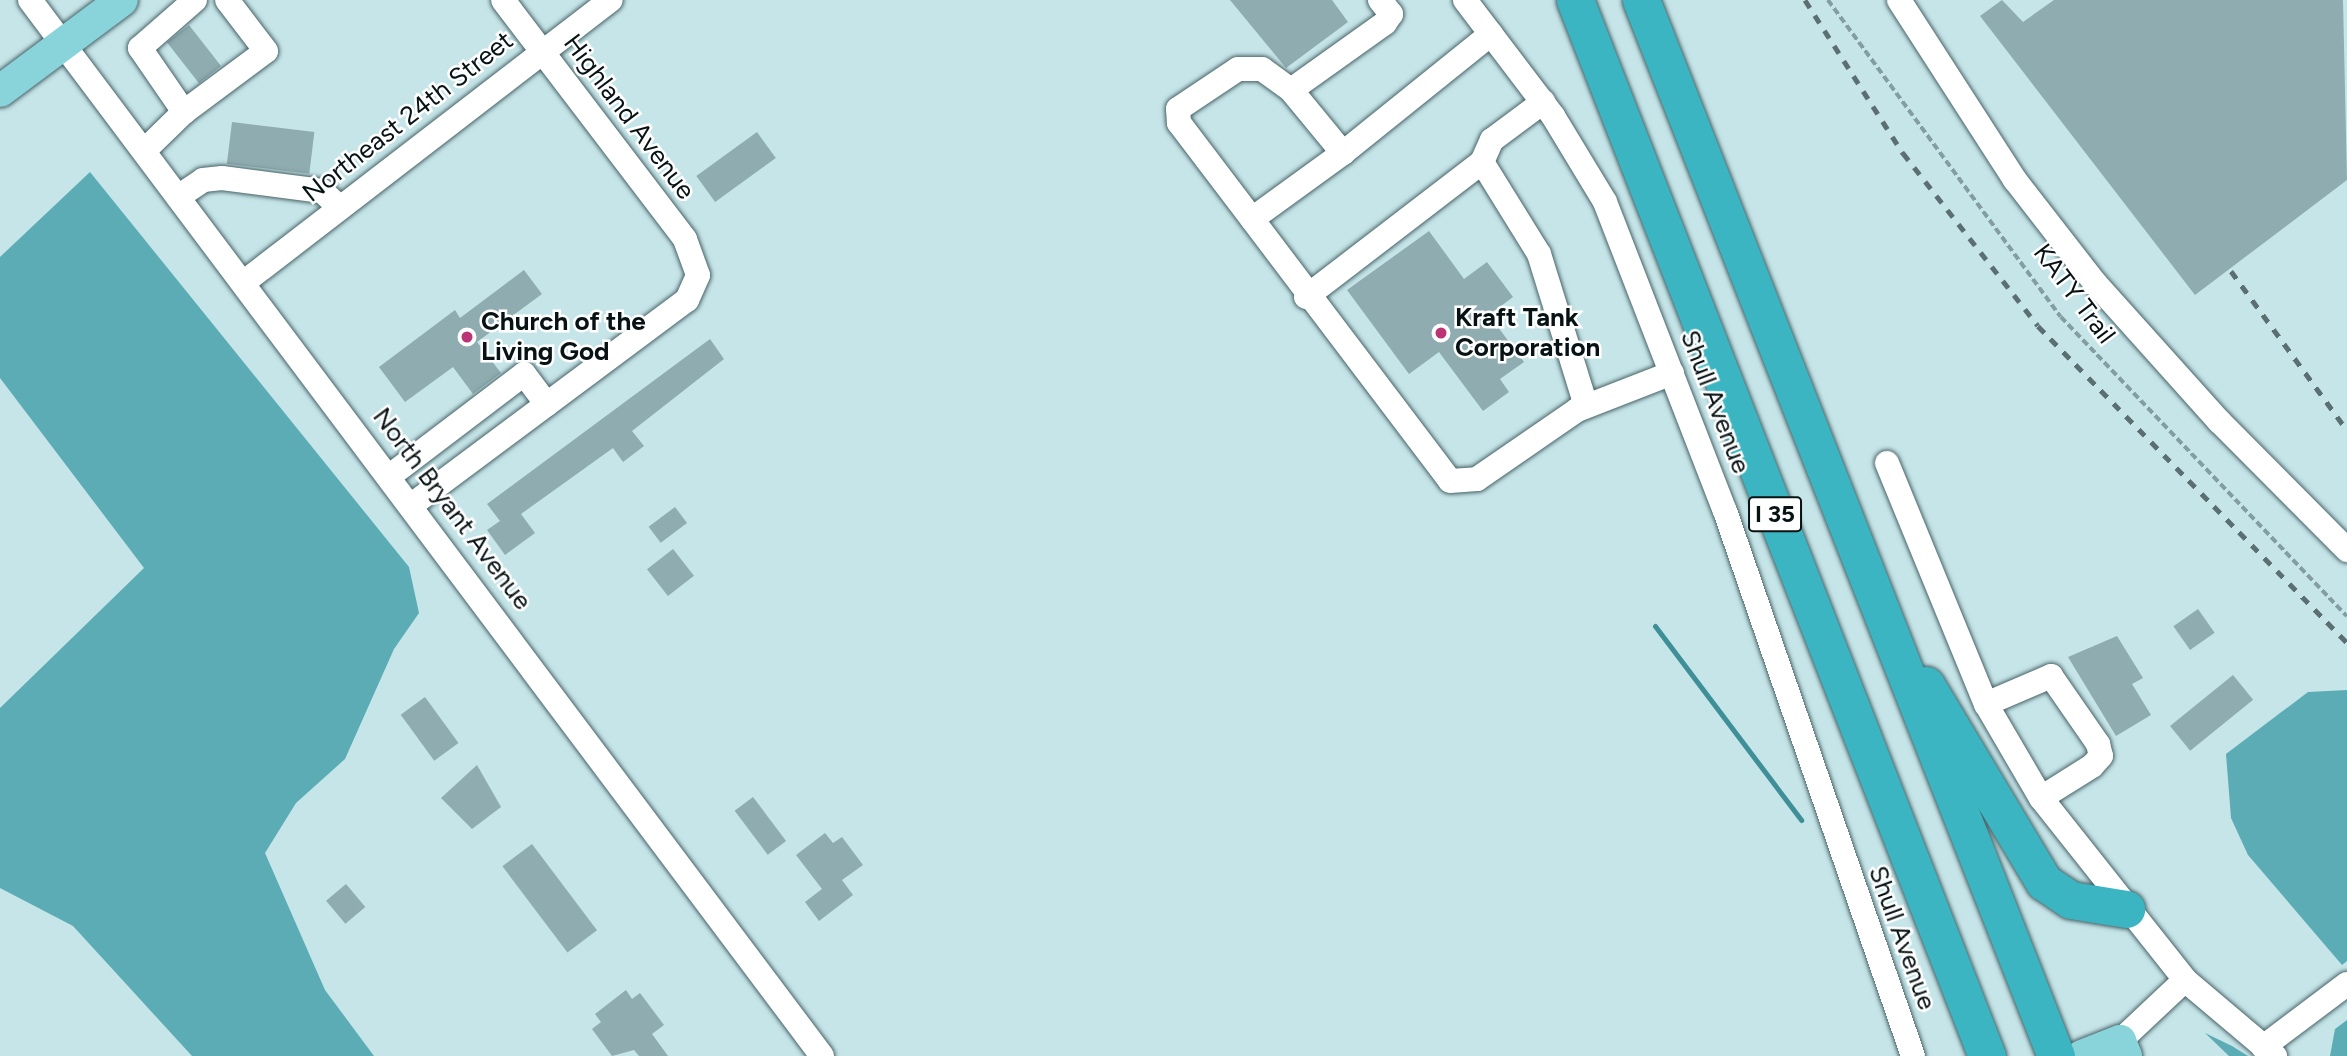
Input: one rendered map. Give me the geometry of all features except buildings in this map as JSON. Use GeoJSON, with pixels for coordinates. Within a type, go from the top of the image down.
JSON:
{"type":"FeatureCollection","features":[{"type":"Feature","properties":{"kind":"highway","name":"I 35"},"geometry":{"type":"LineString","coordinates":[[1575,0],[1982,1042]]}},
{"type":"Feature","properties":{"kind":"highway","name":"I 35"},"geometry":{"type":"LineString","coordinates":[[1642,0],[2056,1056]]}},
{"type":"Feature","properties":{"kind":"highway"},"geometry":{"type":"LineString","coordinates":[[1882,616],[2044,882],[2071,900],[2126,909]]}},
{"type":"Feature","properties":{"kind":"main road"},"geometry":{"type":"LineString","coordinates":[[0,91],[122,0]]}},
{"type":"Feature","properties":{"kind":"main road"},"geometry":{"type":"LineString","coordinates":[[2082,1056],[2123,1049]]}},
{"type":"Feature","properties":{"kind":"street","name":"North Bryant Avenue"},"geometry":{"type":"LineString","coordinates":[[30,0],[413,504],[821,1056]]}},
{"type":"Feature","properties":{"kind":"street"},"geometry":{"type":"LineString","coordinates":[[184,112],[140,48],[193,0]]}},
{"type":"Feature","properties":{"kind":"street"},"geometry":{"type":"LineString","coordinates":[[144,151],[184,112],[265,51],[227,0]]}},
{"type":"Feature","properties":{"kind":"street","name":"Northeast 24th Street"},"geometry":{"type":"LineString","coordinates":[[243,283],[611,0]]}},
{"type":"Feature","properties":{"kind":"street"},"geometry":{"type":"LineString","coordinates":[[1291,90],[1385,23],[1391,14],[1380,0]]}},
{"type":"Feature","properties":{"kind":"street","name":"Shull Avenue"},"geometry":{"type":"LineString","coordinates":[[1465,0],[1543,102],[1605,202],[1672,373],[1913,1056]]}},
{"type":"Feature","properties":{"kind":"street"},"geometry":{"type":"LineString","coordinates":[[1899,0],[2015,180],[2095,283],[2347,550]]}},
{"type":"Feature","properties":{"kind":"street","name":"Highland Avenue"},"geometry":{"type":"LineString","coordinates":[[512,3],[542,51],[685,239],[698,275],[687,300],[547,404]]}},
{"type":"Feature","properties":{"kind":"street"},"geometry":{"type":"LineString","coordinates":[[1252,219],[1343,153],[1491,34]]}},
{"type":"Feature","properties":{"kind":"street"},"geometry":{"type":"LineString","coordinates":[[1343,153],[1291,90],[1262,69],[1238,69],[1178,109],[1179,123],[1252,219],[1306,297],[1450,481],[1477,479],[1586,406],[1672,373]]}},
{"type":"Feature","properties":{"kind":"street"},"geometry":{"type":"LineString","coordinates":[[1306,297],[1482,162],[1492,141],[1543,102]]}},
{"type":"Feature","properties":{"kind":"street"},"geometry":{"type":"LineString","coordinates":[[1482,162],[1539,254],[1586,406]]}},
{"type":"Feature","properties":{"kind":"street"},"geometry":{"type":"LineString","coordinates":[[178,197],[203,180],[222,178],[322,191],[339,207]]}},
{"type":"Feature","properties":{"kind":"street"},"geometry":{"type":"LineString","coordinates":[[391,475],[524,373],[547,404],[413,504]]}},
{"type":"Feature","properties":{"kind":"street"},"geometry":{"type":"LineString","coordinates":[[1887,463],[1986,704],[2041,798],[2185,981],[2269,1051],[2347,984]]}},
{"type":"Feature","properties":{"kind":"street"},"geometry":{"type":"LineString","coordinates":[[1986,704],[2051,676],[2098,744],[2101,757],[2092,766],[2041,798]]}},
{"type":"Feature","properties":{"kind":"street"},"geometry":{"type":"LineString","coordinates":[[2123,1049],[2185,981]]}},
{"type":"Feature","properties":{"kind":"path","name":"KATY Trail"},"geometry":{"type":"LineString","coordinates":[[1828,0],[2061,317],[2347,616]]}},
{"type":"Feature","properties":{"kind":"shaded area"},"geometry":{"type":"Polygon","coordinates":[[[90,172],[409,567],[419,613],[394,649],[345,759],[296,803],[265,853],[325,990],[374,1056],[192,1056],[73,926],[0,888],[0,708],[144,568],[0,378],[0,257],[90,172]]]}},
{"type":"Feature","properties":{"kind":"shaded area"},"geometry":{"type":"Polygon","coordinates":[[[2347,690],[2347,961],[2342,965],[2248,855],[2231,818],[2226,754],[2308,692],[2347,690]]]}},
{"type":"Feature","properties":{"kind":"shaded area"},"geometry":{"type":"Polygon","coordinates":[[[2347,1020],[2347,1056],[2330,1056],[2335,1029],[2347,1020]]]}},
{"type":"Feature","properties":{"kind":"shaded area"},"geometry":{"type":"Polygon","coordinates":[[[2205,1033],[2232,1046],[2248,1056],[2229,1056],[2205,1033]]]}},
{"type":"Feature","properties":{"kind":"waterway"},"geometry":{"type":"LineString","coordinates":[[1655,626],[1801,820]]}},
{"type":"Feature","properties":{"kind":"railway"},"geometry":{"type":"LineString","coordinates":[[1805,0],[1903,153],[2038,326],[2347,643]]}},
{"type":"Feature","properties":{"kind":"railway"},"geometry":{"type":"LineString","coordinates":[[2231,271],[2347,430]]}},
{"type":"Feature","properties":{"kind":"place","name":"Kraft Tank Corporation"},"geometry":{"type":"Point","coordinates":[1441,333]}},
{"type":"Feature","properties":{"kind":"place","name":"Church of the Living God"},"geometry":{"type":"Point","coordinates":[467,337]}}]}
